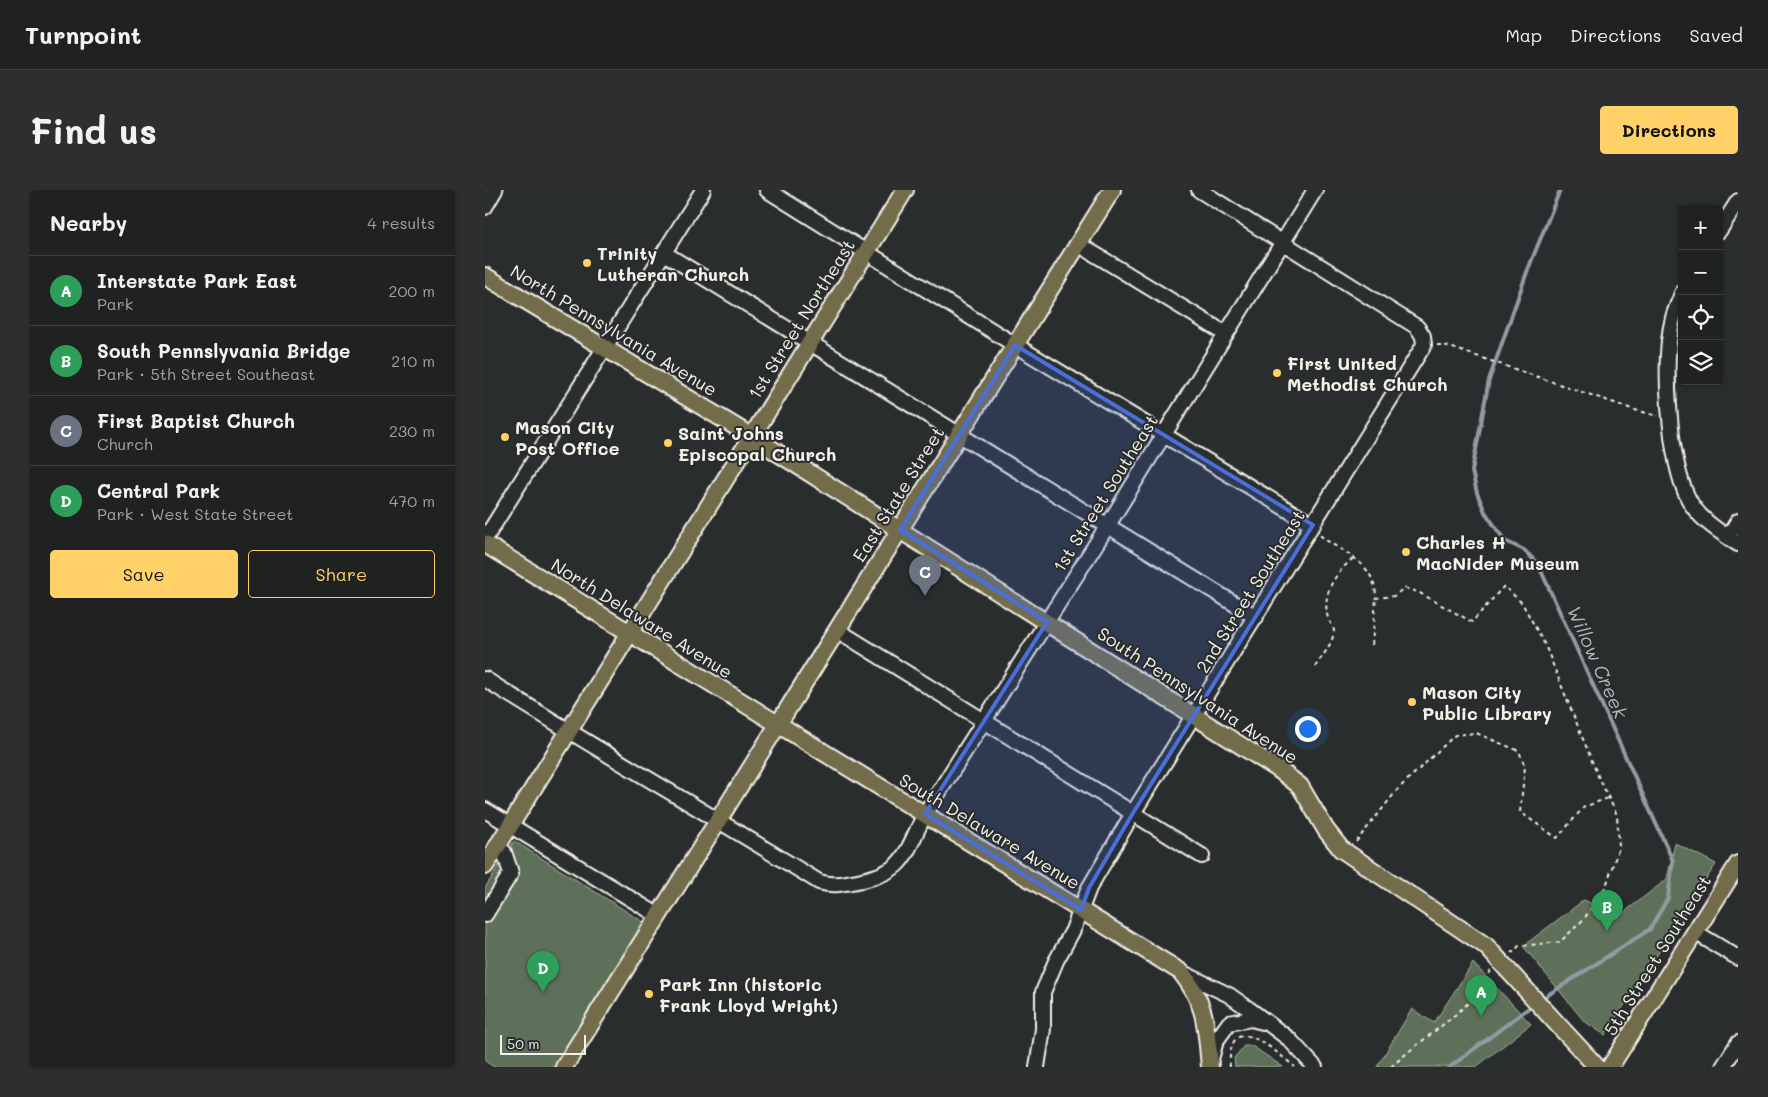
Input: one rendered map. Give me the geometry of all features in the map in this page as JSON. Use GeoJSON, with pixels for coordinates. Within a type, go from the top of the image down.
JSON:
{"type":"FeatureCollection","features":[{"type":"Feature","properties":{"kind":"main road","name":"1st Street Northeast"},"geometry":{"type":"LineString","coordinates":[[485,866],[905,190]]}},
{"type":"Feature","properties":{"kind":"main road","name":"East State Street"},"geometry":{"type":"LineString","coordinates":[[564,1067],[1112,190]]}},
{"type":"Feature","properties":{"kind":"main road","name":"North Pennsylvania Avenue"},"geometry":{"type":"LineString","coordinates":[[485,276],[751,436],[899,530]]}},
{"type":"Feature","properties":{"kind":"main road","name":"South Pennsylvania Avenue"},"geometry":{"type":"LineString","coordinates":[[899,530],[1194,714],[1278,769],[1299,786],[1326,830],[1341,849],[1486,946],[1597,1067]]}},
{"type":"Feature","properties":{"kind":"main road","name":"North Delaware Avenue"},"geometry":{"type":"LineString","coordinates":[[485,544],[778,725]]}},
{"type":"Feature","properties":{"kind":"main road","name":"South Delaware Avenue"},"geometry":{"type":"LineString","coordinates":[[778,725],[1181,972],[1195,989],[1203,1008],[1210,1065]]}},
{"type":"Feature","properties":{"kind":"main road","name":"5th Street Southeast"},"geometry":{"type":"LineString","coordinates":[[1610,1067],[1738,864]]}},
{"type":"Feature","properties":{"kind":"street"},"geometry":{"type":"LineString","coordinates":[[485,207],[495,190]]}},
{"type":"Feature","properties":{"kind":"street"},"geometry":{"type":"LineString","coordinates":[[485,539],[703,190]]}},
{"type":"Feature","properties":{"kind":"street"},"geometry":{"type":"LineString","coordinates":[[767,190],[1015,345],[1313,526]]}},
{"type":"Feature","properties":{"kind":"street"},"geometry":{"type":"LineString","coordinates":[[1199,190],[1282,243]]}},
{"type":"Feature","properties":{"kind":"street","name":"1st Street Southeast"},"geometry":{"type":"LineString","coordinates":[[485,679],[568,732],[719,820],[819,882],[833,886],[880,877],[890,872],[899,864],[925,814],[1108,525],[1315,190]]}},
{"type":"Feature","properties":{"kind":"street"},"geometry":{"type":"LineString","coordinates":[[1723,225],[1738,201]]}},
{"type":"Feature","properties":{"kind":"street","name":"2nd Street Southeast"},"geometry":{"type":"LineString","coordinates":[[1037,1067],[1043,1029],[1043,992],[1056,961],[1073,930],[1089,888],[1194,714],[1257,616],[1424,345],[1423,336],[1417,327],[1282,243]]}},
{"type":"Feature","properties":{"kind":"street"},"geometry":{"type":"LineString","coordinates":[[1078,244],[1226,334]]}},
{"type":"Feature","properties":{"kind":"street"},"geometry":{"type":"LineString","coordinates":[[664,252],[1257,616]]}},
{"type":"Feature","properties":{"kind":"street"},"geometry":{"type":"LineString","coordinates":[[1681,295],[1673,319],[1669,353],[1671,419],[1680,477],[1689,500],[1703,518],[1733,540],[1738,521]]}},
{"type":"Feature","properties":{"kind":"street"},"geometry":{"type":"LineString","coordinates":[[837,630],[1202,856]]}},
{"type":"Feature","properties":{"kind":"street"},"geometry":{"type":"LineString","coordinates":[[485,810],[659,916]]}},
{"type":"Feature","properties":{"kind":"street"},"geometry":{"type":"LineString","coordinates":[[485,915],[511,873],[504,852],[497,847]]}},
{"type":"Feature","properties":{"kind":"street"},"geometry":{"type":"LineString","coordinates":[[1695,932],[1738,958]]}},
{"type":"Feature","properties":{"kind":"street","name":"South Delaware Avenue"},"geometry":{"type":"LineString","coordinates":[[1181,972],[1229,996],[1289,1039],[1315,1067]]}},
{"type":"Feature","properties":{"kind":"street","name":"South Delaware Avenue"},"geometry":{"type":"LineString","coordinates":[[1210,1065],[1216,1041],[1229,1023],[1251,1019],[1266,1023]]}},
{"type":"Feature","properties":{"kind":"street"},"geometry":{"type":"LineString","coordinates":[[1723,1067],[1738,1043]]}},
{"type":"Feature","properties":{"kind":"path"},"geometry":{"type":"LineString","coordinates":[[1444,345],[1635,410],[1671,419]]}},
{"type":"Feature","properties":{"kind":"path"},"geometry":{"type":"LineString","coordinates":[[1313,526],[1323,538],[1355,557],[1376,584],[1372,646]]}},
{"type":"Feature","properties":{"kind":"path"},"geometry":{"type":"LineString","coordinates":[[1315,666],[1332,641],[1334,629],[1327,616],[1326,600],[1333,581],[1342,567],[1355,557]]}},
{"type":"Feature","properties":{"kind":"path"},"geometry":{"type":"LineString","coordinates":[[1376,598],[1394,596],[1404,588],[1418,592],[1472,622],[1504,586],[1522,603],[1545,645],[1598,776],[1617,814],[1619,847],[1606,886],[1584,919],[1560,942],[1519,946],[1506,958]]}},
{"type":"Feature","properties":{"kind":"path"},"geometry":{"type":"LineString","coordinates":[[1341,849],[1360,840],[1399,789],[1439,748],[1455,735],[1476,733],[1519,751],[1525,767],[1520,812],[1557,838],[1584,807],[1609,798]]}},
{"type":"Feature","properties":{"kind":"path"},"geometry":{"type":"LineString","coordinates":[[1391,1067],[1479,992],[1486,976],[1492,970]]}},
{"type":"Feature","properties":{"kind":"path"},"geometry":{"type":"LineString","coordinates":[[1230,1067],[1230,1048],[1233,1041],[1245,1035],[1254,1037],[1295,1067]]}},
{"type":"Feature","properties":{"kind":"highlighted area"},"geometry":{"type":"Polygon","coordinates":[[[1015,345],[1313,525],[1133,813],[1089,888],[1081,910],[925,814],[1047,622],[900,530],[1015,345]]]}},
{"type":"Feature","properties":{"kind":"green space"},"geometry":{"type":"Polygon","coordinates":[[[514,841],[645,923],[554,1067],[494,1067],[485,1061],[485,888],[514,841]]]}},
{"type":"Feature","properties":{"kind":"green space"},"geometry":{"type":"Polygon","coordinates":[[[1675,843],[1716,864],[1605,1035],[1584,1021],[1523,946],[1584,900],[1618,917],[1667,879],[1675,843]]]}},
{"type":"Feature","properties":{"kind":"green space"},"geometry":{"type":"Polygon","coordinates":[[[1473,963],[1531,1024],[1476,1067],[1377,1067],[1412,1009],[1434,1023],[1473,963]]]}},
{"type":"Feature","properties":{"kind":"green space"},"geometry":{"type":"Polygon","coordinates":[[[1244,1046],[1252,1046],[1283,1067],[1235,1067],[1234,1058],[1244,1046]]]}},
{"type":"Feature","properties":{"kind":"waterway","name":"Willow Creek"},"geometry":{"type":"LineString","coordinates":[[1540,1000],[1650,929],[1668,898],[1673,861],[1538,564],[1524,550],[1505,541],[1485,512],[1477,493],[1472,471],[1489,380],[1527,272],[1560,190]]}},
{"type":"Feature","properties":{"kind":"waterway","name":"Willow Creek"},"geometry":{"type":"LineString","coordinates":[[1450,1067],[1534,1004]]}},
{"type":"Feature","properties":{"kind":"place","name":"Trinity Lutheran Church"},"geometry":{"type":"Point","coordinates":[587,263]}},
{"type":"Feature","properties":{"kind":"place","name":"First United Methodist Church"},"geometry":{"type":"Point","coordinates":[1277,373]}},
{"type":"Feature","properties":{"kind":"place","name":"Mason City Post Office"},"geometry":{"type":"Point","coordinates":[505,437]}},
{"type":"Feature","properties":{"kind":"place","name":"Saint Johns Episcopal Church"},"geometry":{"type":"Point","coordinates":[668,443]}},
{"type":"Feature","properties":{"kind":"place","name":"Charles H MacNider Museum"},"geometry":{"type":"Point","coordinates":[1406,552]}},
{"type":"Feature","properties":{"kind":"place","name":"First Baptist Church"},"geometry":{"type":"Point","coordinates":[925,596]}},
{"type":"Feature","properties":{"kind":"place","name":"Mason City Public Library"},"geometry":{"type":"Point","coordinates":[1412,702]}},
{"type":"Feature","properties":{"kind":"place","name":"South Pennslyvania Bridge"},"geometry":{"type":"Point","coordinates":[1607,931]}},
{"type":"Feature","properties":{"kind":"place","name":"Central Park"},"geometry":{"type":"Point","coordinates":[543,992]}},
{"type":"Feature","properties":{"kind":"place","name":"Park Inn (historic Frank Lloyd Wright)"},"geometry":{"type":"Point","coordinates":[649,994]}},
{"type":"Feature","properties":{"kind":"place","name":"Interstate Park East"},"geometry":{"type":"Point","coordinates":[1481,1016]}}]}
